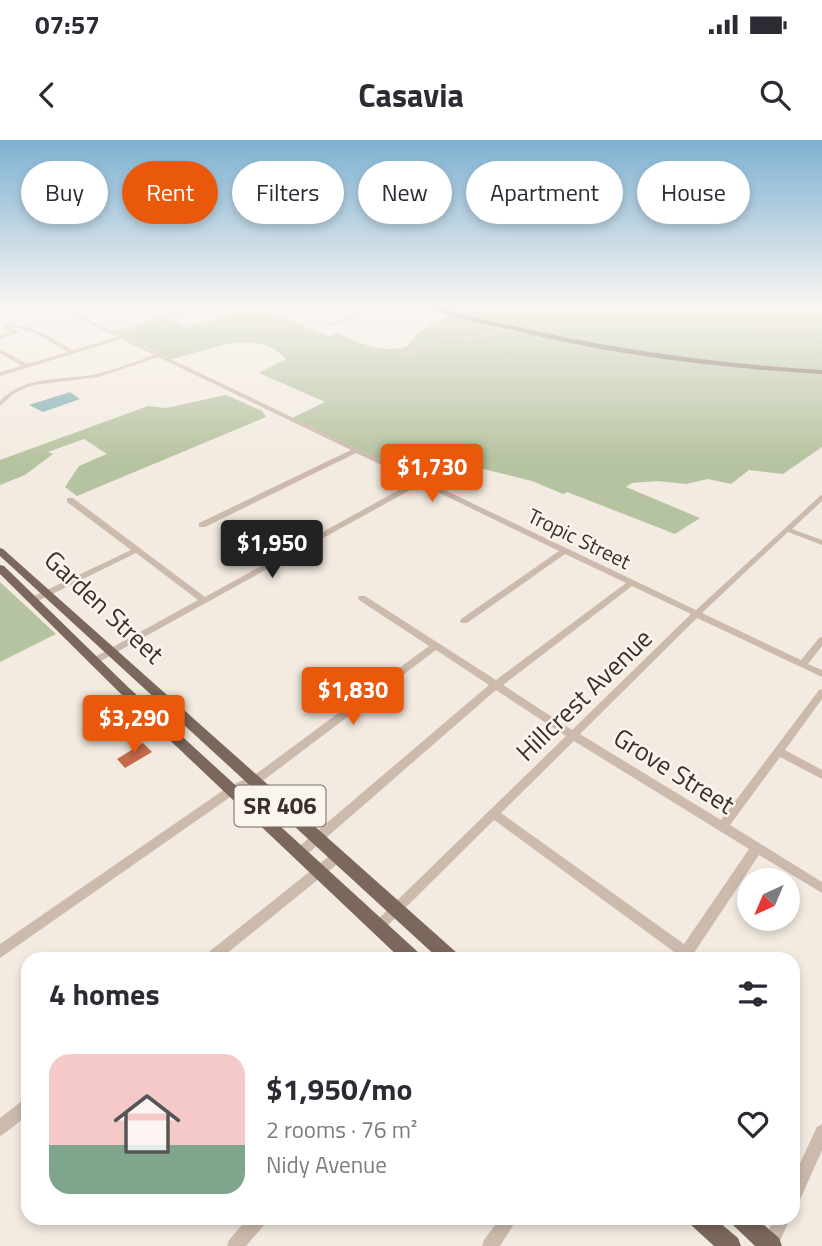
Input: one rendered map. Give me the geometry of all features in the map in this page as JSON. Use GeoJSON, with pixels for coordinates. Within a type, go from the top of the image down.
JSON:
{"type":"FeatureCollection","features":[{"type":"Feature","properties":{"kind":"main road"},"geometry":{"type":"LineString","coordinates":[[662,358],[822,372]]}},
{"type":"Feature","properties":{"kind":"main road","name":"Garden Street"},"geometry":{"type":"LineString","coordinates":[[3,557],[48,593],[443,952]]}},
{"type":"Feature","properties":{"kind":"main road","name":"Garden Street"},"geometry":{"type":"LineString","coordinates":[[0,568],[405,952]]}},
{"type":"Feature","properties":{"kind":"main road"},"geometry":{"type":"LineString","coordinates":[[184,745],[189,735],[196,730]]}},
{"type":"Feature","properties":{"kind":"main road"},"geometry":{"type":"LineString","coordinates":[[706,1225],[730,1246]]}},
{"type":"Feature","properties":{"kind":"main road"},"geometry":{"type":"LineString","coordinates":[[748,1225],[770,1246]]}},
{"type":"Feature","properties":{"kind":"street"},"geometry":{"type":"LineString","coordinates":[[11,358],[26,366]]}},
{"type":"Feature","properties":{"kind":"street"},"geometry":{"type":"LineString","coordinates":[[0,374],[54,358]]}},
{"type":"Feature","properties":{"kind":"street"},"geometry":{"type":"LineString","coordinates":[[0,404],[12,393],[38,383],[100,375],[151,358]]}},
{"type":"Feature","properties":{"kind":"street","name":"Tropic Street"},"geometry":{"type":"LineString","coordinates":[[159,358],[822,674]]}},
{"type":"Feature","properties":{"kind":"street"},"geometry":{"type":"LineString","coordinates":[[202,525],[355,451]]}},
{"type":"Feature","properties":{"kind":"street"},"geometry":{"type":"LineString","coordinates":[[96,660],[419,482]]}},
{"type":"Feature","properties":{"kind":"street","name":"Hillcrest Avenue"},"geometry":{"type":"LineString","coordinates":[[378,927],[696,614],[822,497]]}},
{"type":"Feature","properties":{"kind":"street"},"geometry":{"type":"LineString","coordinates":[[70,500],[205,601]]}},
{"type":"Feature","properties":{"kind":"street"},"geometry":{"type":"LineString","coordinates":[[789,530],[822,543]]}},
{"type":"Feature","properties":{"kind":"street"},"geometry":{"type":"LineString","coordinates":[[34,599],[135,551]]}},
{"type":"Feature","properties":{"kind":"street"},"geometry":{"type":"LineString","coordinates":[[464,621],[564,551]]}},
{"type":"Feature","properties":{"kind":"street"},"geometry":{"type":"LineString","coordinates":[[300,853],[496,685],[631,583]]}},
{"type":"Feature","properties":{"kind":"street","name":"Grove Street"},"geometry":{"type":"LineString","coordinates":[[362,598],[573,735],[822,888]]}},
{"type":"Feature","properties":{"kind":"street"},"geometry":{"type":"LineString","coordinates":[[62,627],[77,620]]}},
{"type":"Feature","properties":{"kind":"street"},"geometry":{"type":"LineString","coordinates":[[802,665],[822,640]]}},
{"type":"Feature","properties":{"kind":"street"},"geometry":{"type":"LineString","coordinates":[[0,952],[232,790],[253,782],[435,646]]}},
{"type":"Feature","properties":{"kind":"street"},"geometry":{"type":"LineString","coordinates":[[722,827],[822,692]]}},
{"type":"Feature","properties":{"kind":"street"},"geometry":{"type":"LineString","coordinates":[[779,752],[822,775]]}},
{"type":"Feature","properties":{"kind":"street"},"geometry":{"type":"LineString","coordinates":[[493,813],[679,952]]}},
{"type":"Feature","properties":{"kind":"street"},"geometry":{"type":"LineString","coordinates":[[687,952],[757,848]]}},
{"type":"Feature","properties":{"kind":"street"},"geometry":{"type":"LineString","coordinates":[[219,952],[337,857]]}},
{"type":"Feature","properties":{"kind":"street"},"geometry":{"type":"LineString","coordinates":[[0,1128],[21,1111]]}},
{"type":"Feature","properties":{"kind":"street"},"geometry":{"type":"LineString","coordinates":[[800,1181],[822,1132]]}},
{"type":"Feature","properties":{"kind":"street"},"geometry":{"type":"LineString","coordinates":[[234,1246],[253,1225]]}},
{"type":"Feature","properties":{"kind":"street"},"geometry":{"type":"LineString","coordinates":[[490,1246],[505,1225]]}},
{"type":"Feature","properties":{"kind":"street"},"geometry":{"type":"LineString","coordinates":[[770,1246],[779,1225]]}},
{"type":"Feature","properties":{"kind":"green space"},"geometry":{"type":"Polygon","coordinates":[[[284,358],[659,358],[723,366],[822,373],[822,447],[783,474],[749,470],[731,484],[708,479],[686,484],[657,481],[632,483],[626,487],[700,518],[675,534],[567,492],[563,494],[532,481],[463,464],[414,477],[292,418],[325,402],[259,373],[286,359],[284,358]]]}},
{"type":"Feature","properties":{"kind":"green space"},"geometry":{"type":"Polygon","coordinates":[[[687,358],[822,358],[822,371],[687,358]]]}},
{"type":"Feature","properties":{"kind":"green space"},"geometry":{"type":"Polygon","coordinates":[[[226,395],[262,411],[266,417],[77,496],[65,487],[79,466],[107,454],[84,439],[48,452],[53,454],[25,475],[0,485],[0,460],[148,406],[166,408],[226,395]]]}},
{"type":"Feature","properties":{"kind":"green space"},"geometry":{"type":"Polygon","coordinates":[[[0,582],[56,634],[0,662],[0,582]]]}},
{"type":"Feature","properties":{"kind":"water"},"geometry":{"type":"Polygon","coordinates":[[[70,392],[80,399],[43,412],[29,405],[70,392]]]}},
{"type":"Feature","properties":{"kind":"building"},"geometry":{"type":"Polygon","coordinates":[[[143,743],[152,752],[125,768],[117,759],[143,743]]]}}]}
